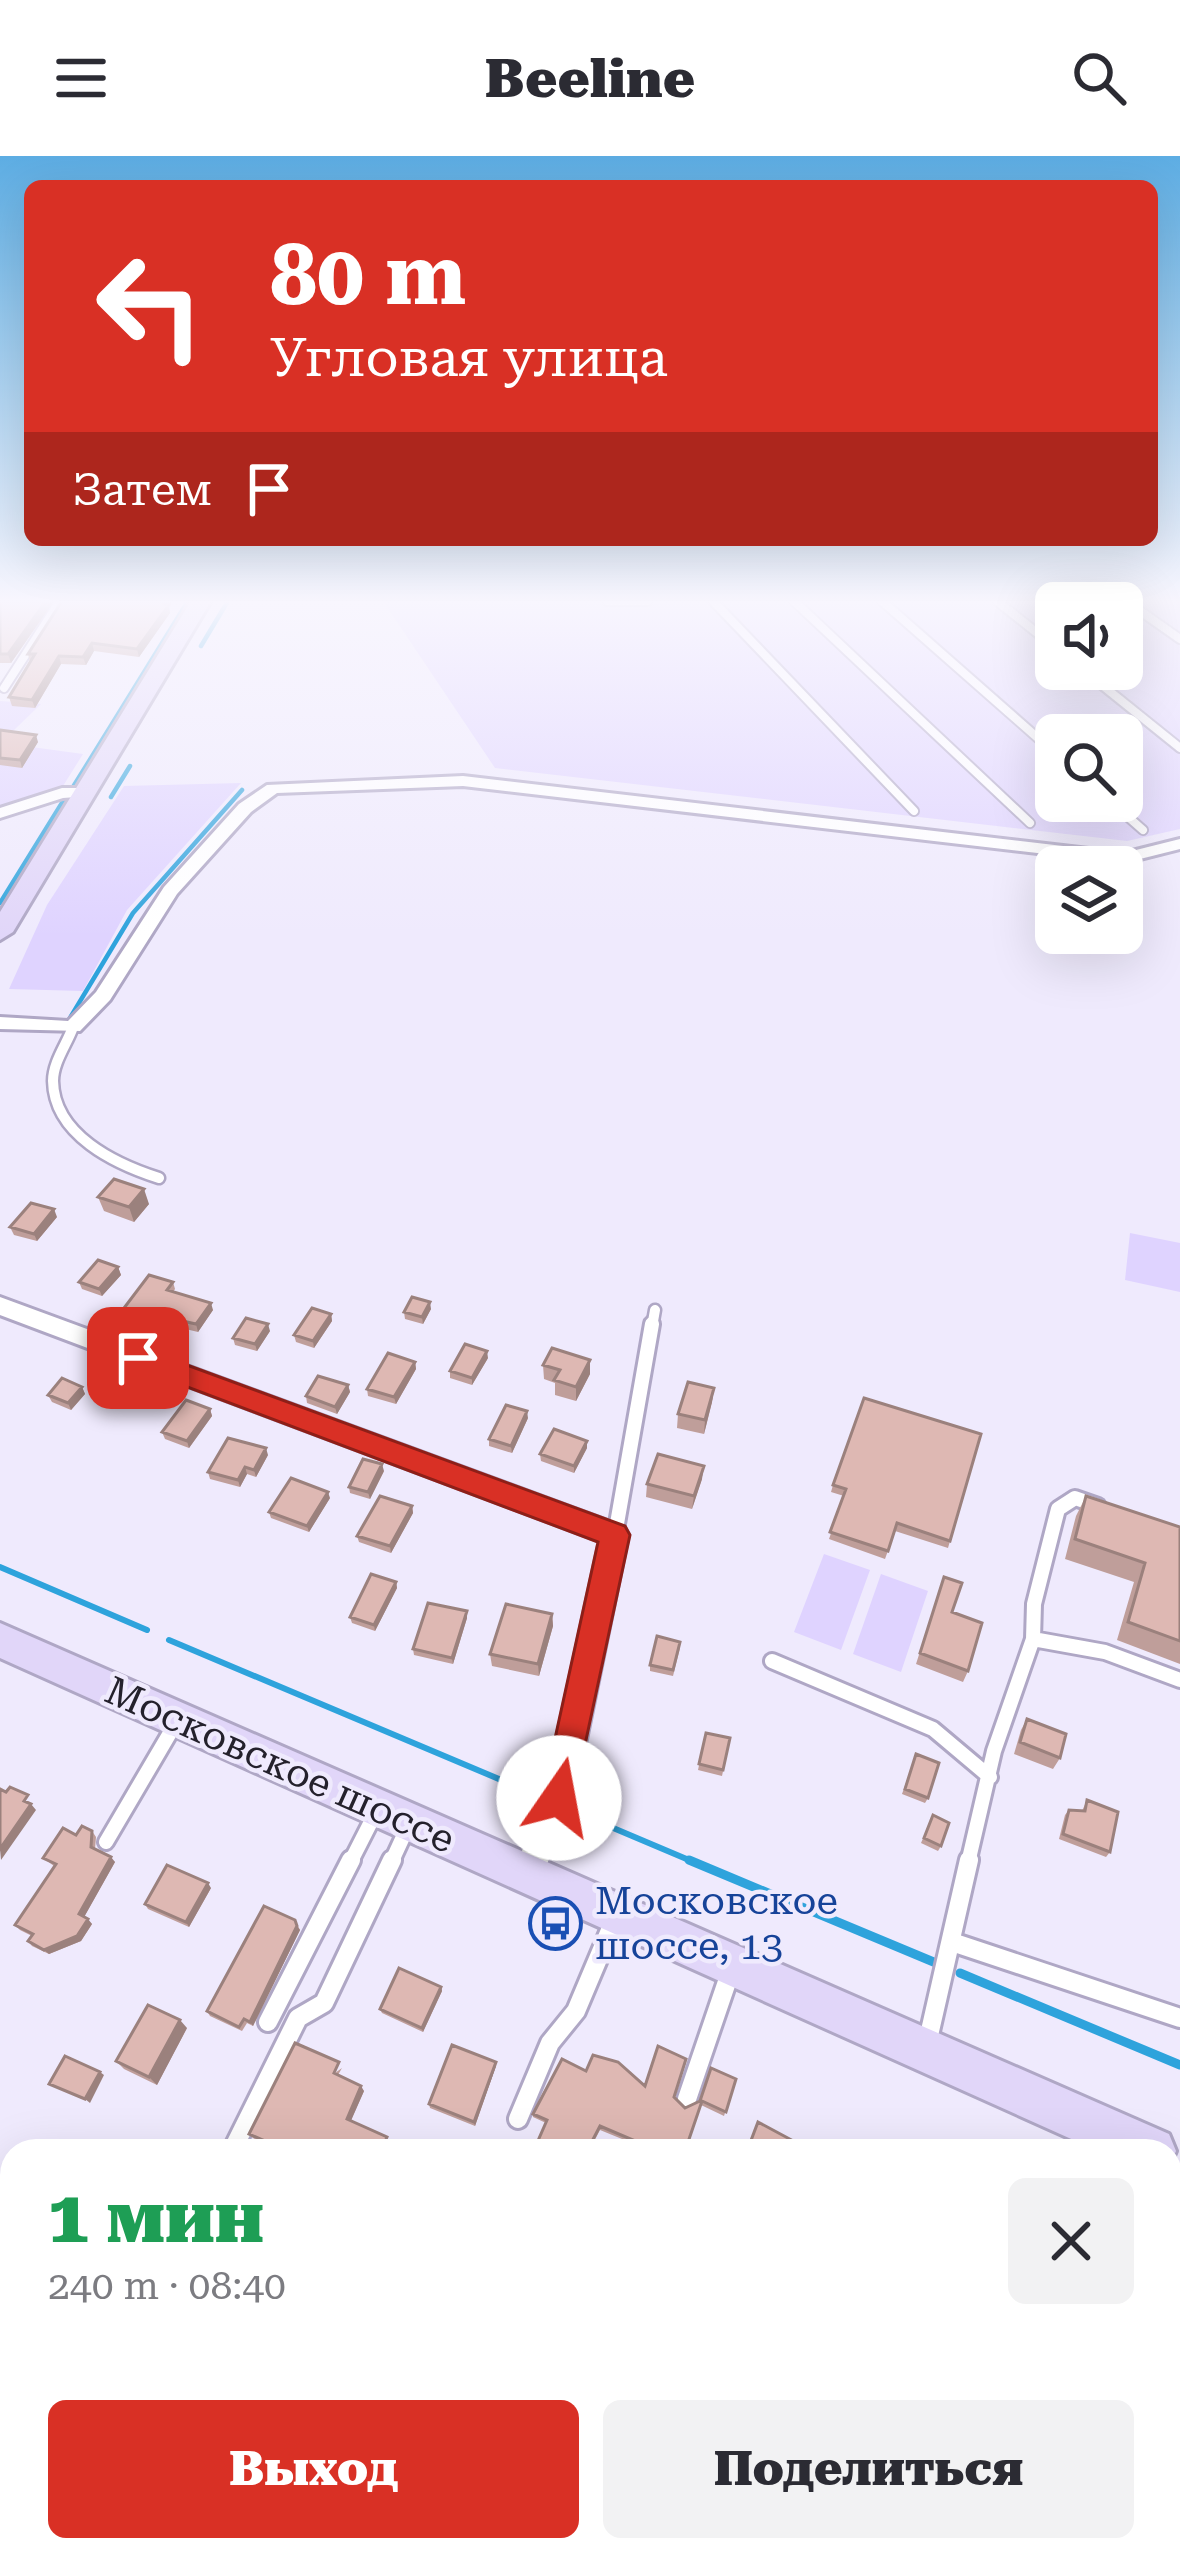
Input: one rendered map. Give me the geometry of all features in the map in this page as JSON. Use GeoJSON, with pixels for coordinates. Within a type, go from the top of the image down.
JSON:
{"type":"FeatureCollection","features":[{"type":"Feature","properties":{"kind":"main road"},"geometry":{"type":"LineString","coordinates":[[0,932],[133,713]]}},
{"type":"Feature","properties":{"kind":"main road","name":"Московское шоссе"},"geometry":{"type":"LineString","coordinates":[[0,1640],[1125,2139]]}},
{"type":"Feature","properties":{"kind":"street"},"geometry":{"type":"LineString","coordinates":[[0,1023],[73,1027],[111,985],[170,891],[245,808],[273,788],[463,781],[1106,856],[1132,856],[1180,844]]}},
{"type":"Feature","properties":{"kind":"street"},"geometry":{"type":"LineString","coordinates":[[0,813],[55,794],[84,793]]}},
{"type":"Feature","properties":{"kind":"street"},"geometry":{"type":"LineString","coordinates":[[0,1306],[615,1535],[559,1798],[527,1875]]}},
{"type":"Feature","properties":{"kind":"lane"},"geometry":{"type":"LineString","coordinates":[[820,713],[914,812]]}},
{"type":"Feature","properties":{"kind":"lane"},"geometry":{"type":"LineString","coordinates":[[913,713],[1030,823]]}},
{"type":"Feature","properties":{"kind":"lane"},"geometry":{"type":"LineString","coordinates":[[1010,713],[1035,736]]}},
{"type":"Feature","properties":{"kind":"lane"},"geometry":{"type":"LineString","coordinates":[[1137,713],[1180,748]]}},
{"type":"Feature","properties":{"kind":"lane"},"geometry":{"type":"LineString","coordinates":[[1134,822],[1143,830]]}},
{"type":"Feature","properties":{"kind":"lane"},"geometry":{"type":"LineString","coordinates":[[73,1027],[53,1075],[58,1101],[101,1155],[158,1178]]}},
{"type":"Feature","properties":{"kind":"lane"},"geometry":{"type":"LineString","coordinates":[[615,1535],[655,1310]]}},
{"type":"Feature","properties":{"kind":"lane"},"geometry":{"type":"LineString","coordinates":[[925,2051],[990,1777],[1033,1640],[1034,1604],[1058,1509],[1075,1498],[1117,1512]]}},
{"type":"Feature","properties":{"kind":"lane"},"geometry":{"type":"LineString","coordinates":[[1033,1640],[1106,1652],[1180,1679]]}},
{"type":"Feature","properties":{"kind":"lane"},"geometry":{"type":"LineString","coordinates":[[772,1661],[933,1729],[990,1777]]}},
{"type":"Feature","properties":{"kind":"lane"},"geometry":{"type":"LineString","coordinates":[[106,1841],[178,1720]]}},
{"type":"Feature","properties":{"kind":"lane"},"geometry":{"type":"LineString","coordinates":[[268,2022],[394,1816]]}},
{"type":"Feature","properties":{"kind":"lane"},"geometry":{"type":"LineString","coordinates":[[238,2139],[298,2018],[325,2003],[394,1816]]}},
{"type":"Feature","properties":{"kind":"lane"},"geometry":{"type":"LineString","coordinates":[[518,2119],[550,2043],[576,2011],[616,1914]]}},
{"type":"Feature","properties":{"kind":"lane"},"geometry":{"type":"LineString","coordinates":[[952,1942],[1180,2018]]}},
{"type":"Feature","properties":{"kind":"lane"},"geometry":{"type":"LineString","coordinates":[[687,2098],[732,1966]]}},
{"type":"Feature","properties":{"kind":"shaded area"},"geometry":{"type":"Polygon","coordinates":[[[0,713],[31,713],[12,732],[24,746],[83,754],[63,786],[0,808],[0,713]]]}},
{"type":"Feature","properties":{"kind":"shaded area"},"geometry":{"type":"Polygon","coordinates":[[[458,713],[1180,713],[1180,829],[1127,841],[495,768],[458,713]]]}},
{"type":"Feature","properties":{"kind":"shaded area"},"geometry":{"type":"Polygon","coordinates":[[[241,783],[127,910],[83,991],[9,989],[47,905],[124,786],[241,783]]]}},
{"type":"Feature","properties":{"kind":"shaded area"},"geometry":{"type":"Polygon","coordinates":[[[1130,1233],[1180,1243],[1180,1292],[1125,1280],[1130,1233]]]}},
{"type":"Feature","properties":{"kind":"shaded area"},"geometry":{"type":"Polygon","coordinates":[[[824,1554],[870,1570],[841,1650],[794,1632],[824,1554]]]}},
{"type":"Feature","properties":{"kind":"shaded area"},"geometry":{"type":"Polygon","coordinates":[[[881,1574],[928,1591],[901,1672],[853,1654],[881,1574]]]}},
{"type":"Feature","properties":{"kind":"building"},"geometry":{"type":"Polygon","coordinates":[[[0,730],[36,735],[20,760],[0,758],[0,730]]]}},
{"type":"Feature","properties":{"kind":"building"},"geometry":{"type":"Polygon","coordinates":[[[114,1179],[144,1189],[129,1207],[98,1197],[114,1179]]]}},
{"type":"Feature","properties":{"kind":"building"},"geometry":{"type":"Polygon","coordinates":[[[31,1203],[54,1209],[34,1234],[10,1227],[31,1203]]]}},
{"type":"Feature","properties":{"kind":"building"},"geometry":{"type":"Polygon","coordinates":[[[98,1260],[118,1267],[99,1289],[79,1282],[98,1260]]]}},
{"type":"Feature","properties":{"kind":"building"},"geometry":{"type":"Polygon","coordinates":[[[149,1275],[173,1282],[167,1290],[211,1303],[196,1324],[124,1308],[149,1275]]]}},
{"type":"Feature","properties":{"kind":"building"},"geometry":{"type":"Polygon","coordinates":[[[412,1297],[430,1302],[422,1317],[404,1312],[412,1297]]]}},
{"type":"Feature","properties":{"kind":"building"},"geometry":{"type":"Polygon","coordinates":[[[312,1308],[331,1314],[313,1341],[294,1335],[312,1308]]]}},
{"type":"Feature","properties":{"kind":"building"},"geometry":{"type":"Polygon","coordinates":[[[246,1318],[268,1324],[255,1344],[233,1338],[246,1318]]]}},
{"type":"Feature","properties":{"kind":"building"},"geometry":{"type":"Polygon","coordinates":[[[465,1344],[487,1351],[472,1378],[450,1371],[465,1344]]]}},
{"type":"Feature","properties":{"kind":"building"},"geometry":{"type":"Polygon","coordinates":[[[552,1348],[590,1360],[576,1387],[554,1380],[560,1370],[543,1365],[552,1348]]]}},
{"type":"Feature","properties":{"kind":"building"},"geometry":{"type":"Polygon","coordinates":[[[388,1353],[415,1362],[394,1397],[367,1389],[388,1353]]]}},
{"type":"Feature","properties":{"kind":"building"},"geometry":{"type":"Polygon","coordinates":[[[318,1376],[348,1385],[335,1407],[306,1396],[318,1376]]]}},
{"type":"Feature","properties":{"kind":"building"},"geometry":{"type":"Polygon","coordinates":[[[62,1378],[82,1387],[68,1403],[48,1395],[62,1378]]]}},
{"type":"Feature","properties":{"kind":"building"},"geometry":{"type":"Polygon","coordinates":[[[688,1382],[714,1388],[705,1420],[678,1414],[688,1382]]]}},
{"type":"Feature","properties":{"kind":"building"},"geometry":{"type":"Polygon","coordinates":[[[864,1398],[981,1434],[950,1541],[897,1523],[888,1551],[830,1532],[846,1489],[833,1485],[864,1398]]]}},
{"type":"Feature","properties":{"kind":"building"},"geometry":{"type":"Polygon","coordinates":[[[186,1400],[210,1409],[187,1441],[162,1432],[186,1400]]]}},
{"type":"Feature","properties":{"kind":"building"},"geometry":{"type":"Polygon","coordinates":[[[506,1405],[527,1411],[511,1446],[489,1439],[506,1405]]]}},
{"type":"Feature","properties":{"kind":"building"},"geometry":{"type":"Polygon","coordinates":[[[554,1429],[587,1441],[574,1466],[540,1454],[554,1429]]]}},
{"type":"Feature","properties":{"kind":"building"},"geometry":{"type":"Polygon","coordinates":[[[228,1438],[266,1448],[254,1470],[245,1467],[238,1480],[208,1472],[228,1438]]]}},
{"type":"Feature","properties":{"kind":"building"},"geometry":{"type":"Polygon","coordinates":[[[658,1454],[704,1466],[694,1496],[647,1484],[658,1454]]]}},
{"type":"Feature","properties":{"kind":"building"},"geometry":{"type":"Polygon","coordinates":[[[363,1459],[382,1464],[368,1492],[349,1487],[363,1459]]]}},
{"type":"Feature","properties":{"kind":"building"},"geometry":{"type":"Polygon","coordinates":[[[291,1478],[328,1492],[307,1526],[269,1512],[291,1478]]]}},
{"type":"Feature","properties":{"kind":"building"},"geometry":{"type":"Polygon","coordinates":[[[380,1496],[412,1506],[390,1546],[357,1536],[380,1496]]]}},
{"type":"Feature","properties":{"kind":"building"},"geometry":{"type":"Polygon","coordinates":[[[1086,1496],[1180,1527],[1180,1641],[1128,1622],[1145,1563],[1075,1539],[1086,1496]]]}},
{"type":"Feature","properties":{"kind":"building"},"geometry":{"type":"Polygon","coordinates":[[[371,1574],[396,1582],[374,1625],[350,1617],[371,1574]]]}},
{"type":"Feature","properties":{"kind":"building"},"geometry":{"type":"Polygon","coordinates":[[[944,1577],[962,1583],[952,1612],[982,1623],[968,1671],[920,1653],[944,1577]]]}},
{"type":"Feature","properties":{"kind":"building"},"geometry":{"type":"Polygon","coordinates":[[[428,1603],[467,1611],[452,1658],[413,1649],[428,1603]]]}},
{"type":"Feature","properties":{"kind":"building"},"geometry":{"type":"Polygon","coordinates":[[[506,1604],[552,1614],[538,1664],[490,1654],[506,1604]]]}},
{"type":"Feature","properties":{"kind":"building"},"geometry":{"type":"Polygon","coordinates":[[[657,1636],[680,1642],[673,1670],[650,1665],[657,1636]]]}},
{"type":"Feature","properties":{"kind":"building"},"geometry":{"type":"Polygon","coordinates":[[[1027,1719],[1066,1734],[1060,1758],[1020,1742],[1027,1719]]]}},
{"type":"Feature","properties":{"kind":"building"},"geometry":{"type":"Polygon","coordinates":[[[706,1733],[730,1738],[723,1770],[699,1764],[706,1733]]]}},
{"type":"Feature","properties":{"kind":"building"},"geometry":{"type":"Polygon","coordinates":[[[916,1754],[939,1763],[928,1798],[905,1789],[916,1754]]]}},
{"type":"Feature","properties":{"kind":"building"},"geometry":{"type":"Polygon","coordinates":[[[10,1787],[28,1795],[24,1801],[31,1804],[0,1849],[0,1789],[6,1792],[10,1787]]]}},
{"type":"Feature","properties":{"kind":"building"},"geometry":{"type":"Polygon","coordinates":[[[1087,1800],[1118,1812],[1110,1852],[1063,1834],[1069,1810],[1085,1811],[1087,1800]]]}},
{"type":"Feature","properties":{"kind":"building"},"geometry":{"type":"Polygon","coordinates":[[[933,1815],[949,1823],[941,1846],[924,1838],[933,1815]]]}},
{"type":"Feature","properties":{"kind":"building"},"geometry":{"type":"Polygon","coordinates":[[[82,1826],[92,1831],[91,1847],[111,1857],[79,1914],[88,1919],[77,1936],[44,1950],[28,1941],[33,1934],[15,1925],[56,1864],[43,1858],[63,1828],[76,1835],[82,1826]]]}},
{"type":"Feature","properties":{"kind":"building"},"geometry":{"type":"Polygon","coordinates":[[[167,1865],[208,1883],[186,1922],[145,1904],[167,1865]]]}},
{"type":"Feature","properties":{"kind":"building"},"geometry":{"type":"Polygon","coordinates":[[[264,1906],[295,1920],[297,1926],[250,2022],[244,2019],[239,2027],[207,2011],[264,1906]]]}},
{"type":"Feature","properties":{"kind":"building"},"geometry":{"type":"Polygon","coordinates":[[[399,1968],[441,1987],[422,2028],[380,2009],[399,1968]]]}},
{"type":"Feature","properties":{"kind":"building"},"geometry":{"type":"Polygon","coordinates":[[[148,2005],[180,2020],[149,2077],[116,2061],[148,2005]]]}},
{"type":"Feature","properties":{"kind":"building"},"geometry":{"type":"Polygon","coordinates":[[[295,2043],[339,2062],[334,2073],[361,2086],[347,2119],[387,2137],[260,2139],[249,2134],[295,2043]]]}},
{"type":"Feature","properties":{"kind":"building"},"geometry":{"type":"Polygon","coordinates":[[[452,2045],[496,2062],[474,2122],[429,2104],[452,2045]]]}},
{"type":"Feature","properties":{"kind":"building"},"geometry":{"type":"Polygon","coordinates":[[[658,2046],[686,2059],[674,2097],[685,2108],[700,2101],[711,2068],[736,2079],[726,2112],[702,2101],[689,2139],[631,2139],[600,2126],[593,2139],[539,2139],[547,2120],[533,2114],[562,2059],[586,2071],[593,2055],[618,2062],[645,2086],[658,2046]]]}},
{"type":"Feature","properties":{"kind":"building"},"geometry":{"type":"Polygon","coordinates":[[[65,2056],[100,2072],[85,2099],[49,2084],[65,2056]]]}},
{"type":"Feature","properties":{"kind":"building"},"geometry":{"type":"Polygon","coordinates":[[[758,2122],[790,2139],[752,2139],[758,2122]]]}},
{"type":"Feature","properties":{"kind":"waterway"},"geometry":{"type":"LineString","coordinates":[[73,787],[119,713]]}},
{"type":"Feature","properties":{"kind":"waterway"},"geometry":{"type":"LineString","coordinates":[[111,797],[130,766]]}},
{"type":"Feature","properties":{"kind":"waterway"},"geometry":{"type":"LineString","coordinates":[[70,1018],[133,913],[242,790]]}},
{"type":"Feature","properties":{"kind":"waterway"},"geometry":{"type":"LineString","coordinates":[[0,903],[65,798]]}},
{"type":"Feature","properties":{"kind":"waterway"},"geometry":{"type":"LineString","coordinates":[[0,1567],[147,1630]]}},
{"type":"Feature","properties":{"kind":"waterway"},"geometry":{"type":"LineString","coordinates":[[169,1640],[544,1798]]}},
{"type":"Feature","properties":{"kind":"waterway"},"geometry":{"type":"LineString","coordinates":[[573,1811],[696,1863]]}},
{"type":"Feature","properties":{"kind":"waterway"},"geometry":{"type":"LineString","coordinates":[[689,1860],[936,1963]]}},
{"type":"Feature","properties":{"kind":"waterway"},"geometry":{"type":"LineString","coordinates":[[960,1973],[1180,2065]]}},
{"type":"Feature","properties":{"kind":"place","name":"Московское шоссе, 13"},"geometry":{"type":"Point","coordinates":[556,1923]}},
{"type":"Feature","properties":{"kind":"route"},"geometry":{"type":"LineString","coordinates":[[138,1358],[615,1535],[559,1798]]}}]}
